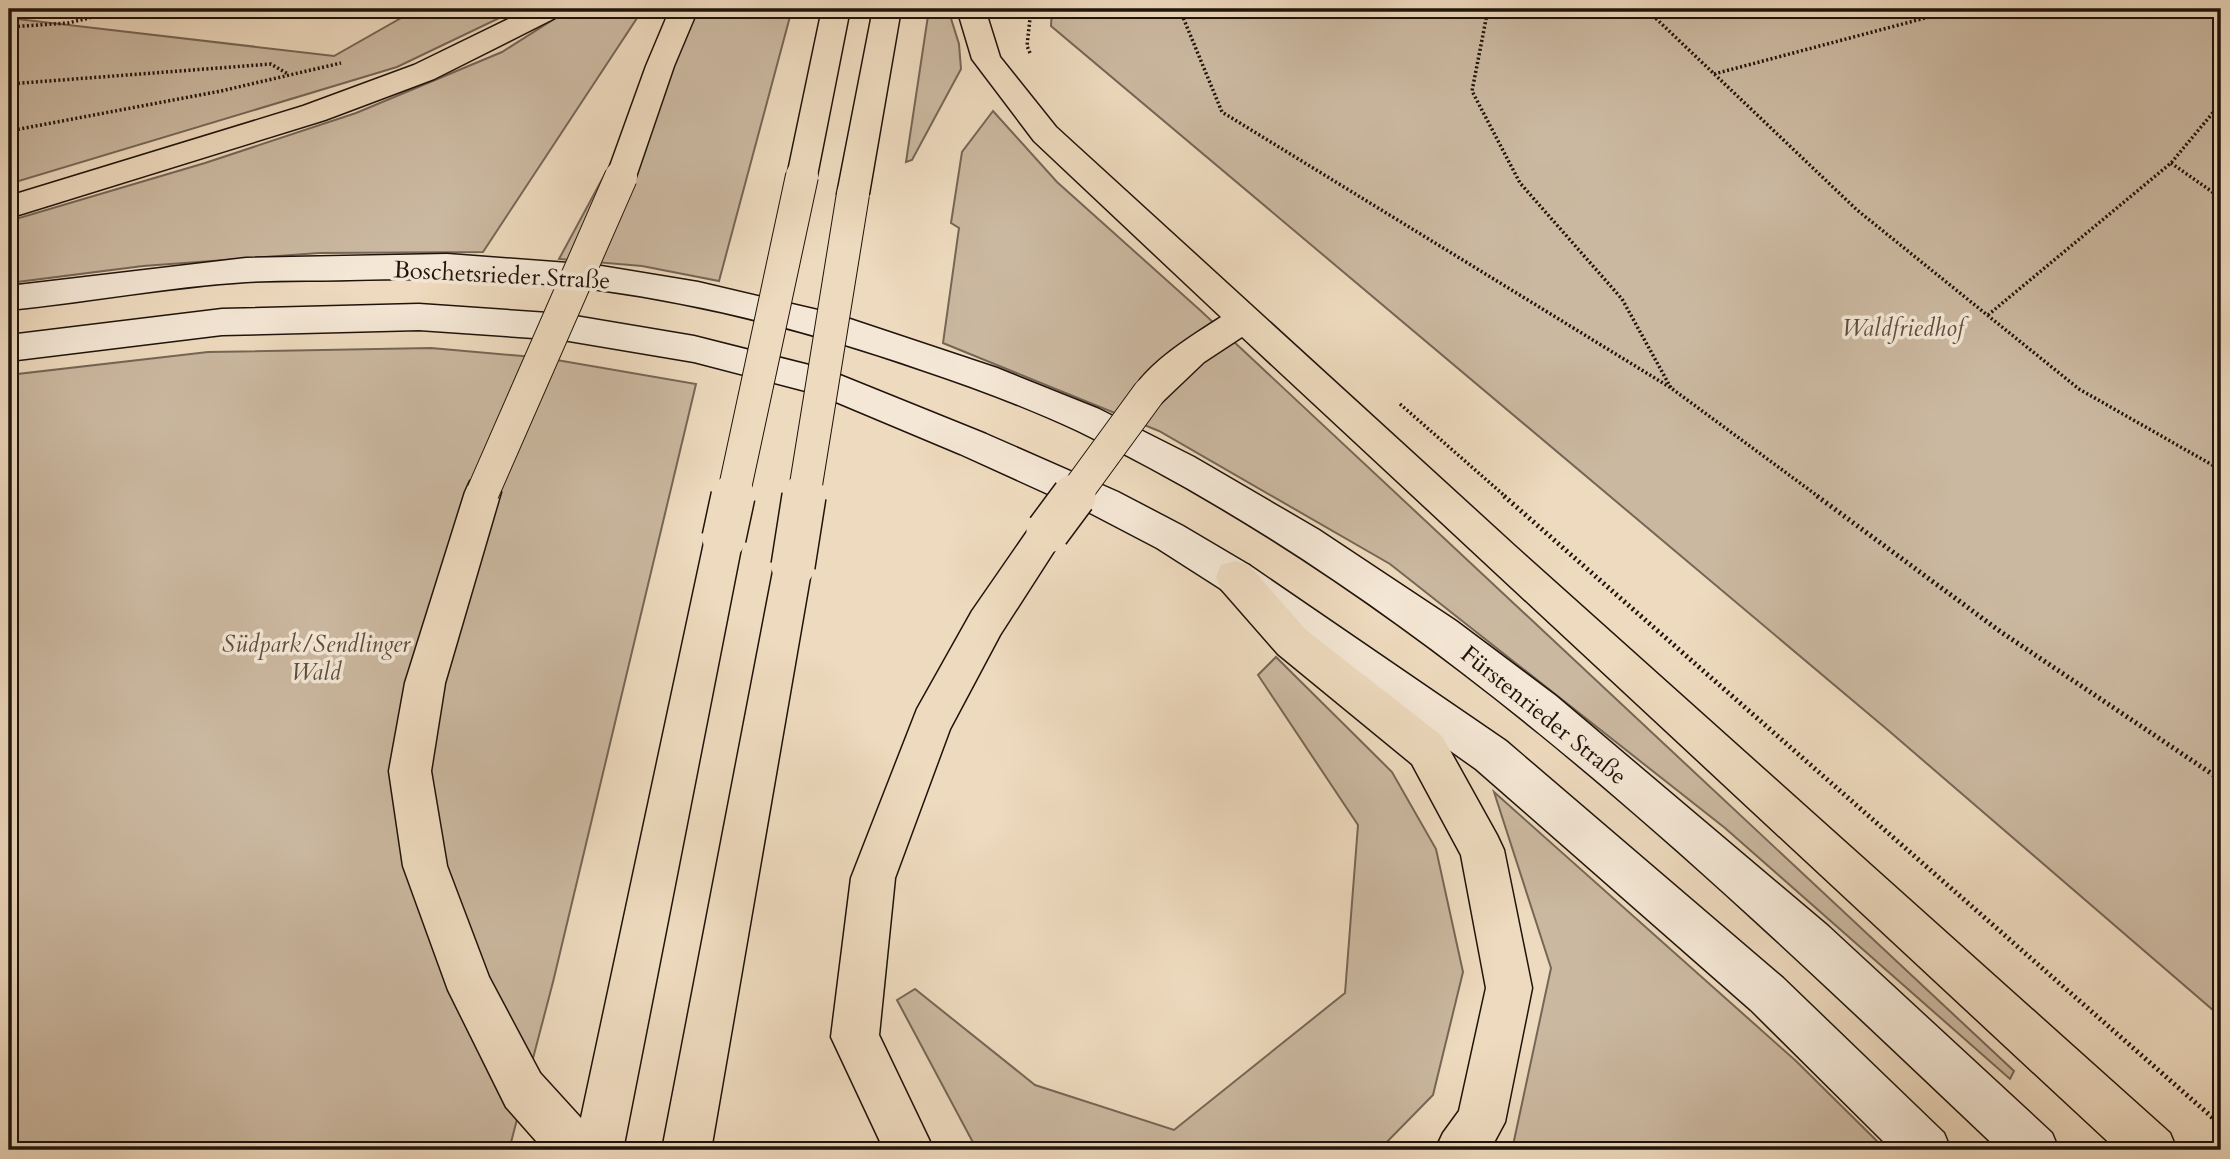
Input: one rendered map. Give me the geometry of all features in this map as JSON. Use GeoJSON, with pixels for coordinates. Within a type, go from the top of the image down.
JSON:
{"type":"FeatureCollection","features":[{"type":"Feature","properties":{"kind":"highway"},"geometry":{"type":"LineString","coordinates":[[9,207],[314,113],[424,72],[551,9]]}},
{"type":"Feature","properties":{"kind":"highway"},"geometry":{"type":"LineString","coordinates":[[576,1150],[523,1090],[471,990],[425,866],[410,771],[425,683],[483,492],[621,177],[660,65],[684,9]]}},
{"type":"Feature","properties":{"kind":"highway"},"geometry":{"type":"LineString","coordinates":[[599,1150],[836,9]]}},
{"type":"Feature","properties":{"kind":"highway"},"geometry":{"type":"LineString","coordinates":[[687,1150],[703,1050],[793,566],[853,194],[887,9]]}},
{"type":"Feature","properties":{"kind":"highway"},"geometry":{"type":"LineString","coordinates":[[971,9],[986,59],[1045,134],[2153,1150]]}},
{"type":"Feature","properties":{"kind":"highway"},"geometry":{"type":"LineString","coordinates":[[909,1150],[855,1037],[873,878],[932,722],[986,623],[1048,531],[1149,393],[1192,353],[1244,318]]}},
{"type":"Feature","properties":{"kind":"highway"},"geometry":{"type":"LineString","coordinates":[[1235,577],[1292,642],[1427,750],[1482,850],[1509,988],[1481,1122],[1460,1150]]}},
{"type":"Feature","properties":{"kind":"main road","name":"Boschetsrieder Straße"},"geometry":{"type":"LineString","coordinates":[[9,299],[246,270],[447,266],[595,277],[698,294],[835,327],[985,378]]}},
{"type":"Feature","properties":{"kind":"main road","name":"Boschetsrieder Straße"},"geometry":{"type":"LineString","coordinates":[[9,348],[222,322],[419,317],[563,327],[694,349],[825,383],[973,444],[1105,503],[1235,577]]}},
{"type":"Feature","properties":{"kind":"main road","name":"Fürstenrieder Straße"},"geometry":{"type":"LineString","coordinates":[[985,378],[1086,419],[1181,467],[1306,541],[1442,633],[1542,709],[1812,942],[2035,1150]]}},
{"type":"Feature","properties":{"kind":"main road"},"geometry":{"type":"LineString","coordinates":[[1235,577],[1491,755],[1767,995],[1927,1150]]}},
{"type":"Feature","properties":{"kind":"path"},"geometry":{"type":"LineString","coordinates":[[9,27],[36,28],[127,9]]}},
{"type":"Feature","properties":{"kind":"path"},"geometry":{"type":"LineString","coordinates":[[1488,9],[1472,91],[1520,183],[1622,299],[1671,388]]}},
{"type":"Feature","properties":{"kind":"path"},"geometry":{"type":"LineString","coordinates":[[1646,9],[1857,210],[1987,316],[2079,389],[2221,470]]}},
{"type":"Feature","properties":{"kind":"path"},"geometry":{"type":"LineString","coordinates":[[1714,74],[1959,9]]}},
{"type":"Feature","properties":{"kind":"path"},"geometry":{"type":"LineString","coordinates":[[1031,58],[1027,46],[1030,10],[1181,10],[1222,112],[1671,388],[2001,632],[2221,780]]}},
{"type":"Feature","properties":{"kind":"path"},"geometry":{"type":"LineString","coordinates":[[9,131],[221,92],[348,62]]}},
{"type":"Feature","properties":{"kind":"path"},"geometry":{"type":"LineString","coordinates":[[9,84],[271,64],[289,75]]}},
{"type":"Feature","properties":{"kind":"path"},"geometry":{"type":"LineString","coordinates":[[1987,316],[2171,163],[2221,103]]}},
{"type":"Feature","properties":{"kind":"path"},"geometry":{"type":"LineString","coordinates":[[2171,163],[2221,198]]}},
{"type":"Feature","properties":{"kind":"path"},"geometry":{"type":"LineString","coordinates":[[1397,401],[2221,1125]]}},
{"type":"Feature","properties":{"kind":"green space"},"geometry":{"type":"Polygon","coordinates":[[[417,9],[518,9],[397,67],[9,184],[9,18],[334,56],[417,9]]]}},
{"type":"Feature","properties":{"kind":"green space"},"geometry":{"type":"Polygon","coordinates":[[[570,9],[643,9],[483,252],[319,253],[143,266],[9,283],[9,221],[205,163],[356,113],[502,52],[570,9]]]}},
{"type":"Feature","properties":{"kind":"green space"},"geometry":{"type":"Polygon","coordinates":[[[694,9],[792,9],[719,281],[642,266],[559,259],[694,9]]]}},
{"type":"Feature","properties":{"kind":"green space"},"geometry":{"type":"Polygon","coordinates":[[[929,9],[948,9],[959,44],[961,69],[912,160],[906,162],[929,9]]]}},
{"type":"Feature","properties":{"kind":"green space","name":"Waldfriedhof"},"geometry":{"type":"Polygon","coordinates":[[[1052,9],[2221,9],[2221,1017],[1889,731],[1051,26],[1052,9]]]}},
{"type":"Feature","properties":{"kind":"green space"},"geometry":{"type":"Polygon","coordinates":[[[993,111],[1057,182],[1201,311],[2014,1071],[2010,1079],[1725,828],[1390,564],[1159,431],[943,343],[959,228],[951,223],[962,152],[993,111]]]}},
{"type":"Feature","properties":{"kind":"green space","name":"Südpark/Sendlinger Wald"},"geometry":{"type":"Polygon","coordinates":[[[431,348],[545,358],[696,384],[553,982],[509,1150],[9,1150],[9,375],[208,352],[431,348]]]}},
{"type":"Feature","properties":{"kind":"green space"},"geometry":{"type":"Polygon","coordinates":[[[1276,657],[1392,772],[1436,849],[1463,972],[1433,1095],[1379,1150],[977,1150],[897,1000],[915,989],[1035,1085],[1174,1130],[1345,993],[1358,825],[1258,675],[1276,657]]]}},
{"type":"Feature","properties":{"kind":"green space"},"geometry":{"type":"Polygon","coordinates":[[[1494,792],[1796,1061],[1886,1150],[1512,1150],[1551,968],[1494,792]]]}}]}
